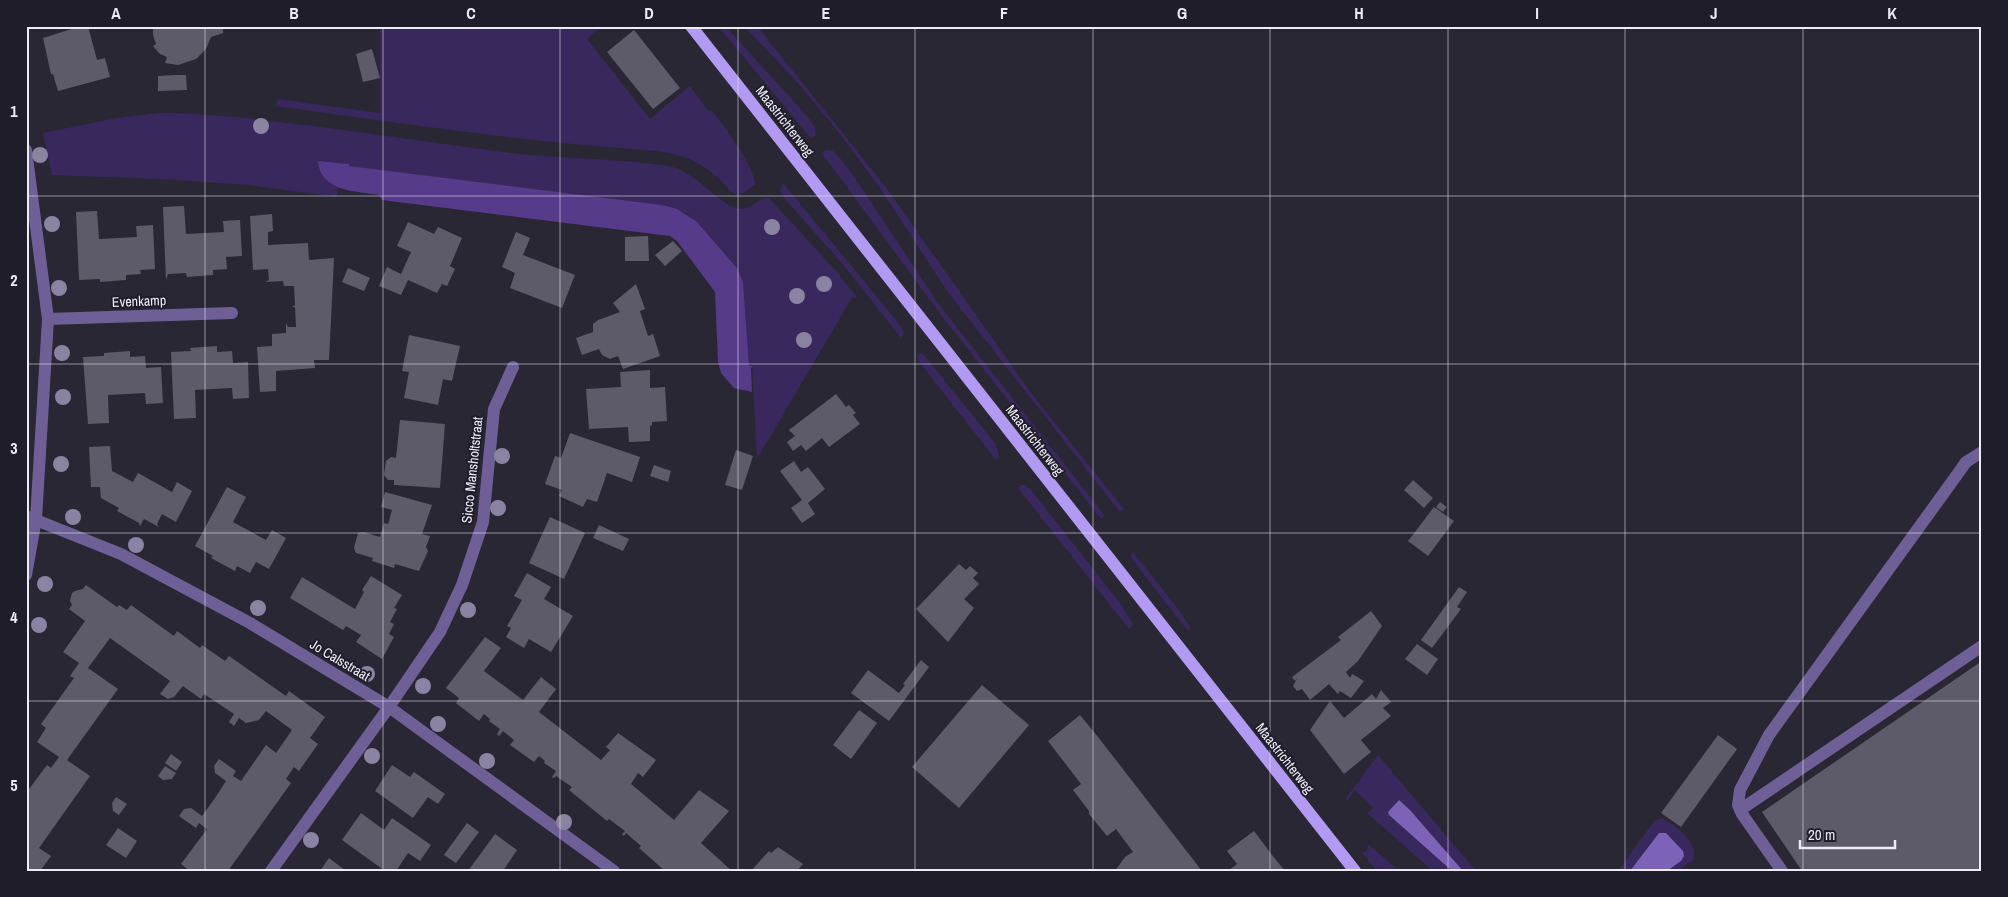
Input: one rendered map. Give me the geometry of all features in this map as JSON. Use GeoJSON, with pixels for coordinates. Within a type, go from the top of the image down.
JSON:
{"type":"FeatureCollection","features":[{"type":"Feature","properties":{"kind":"main road","name":"Maastrichterweg"},"geometry":{"type":"LineString","coordinates":[[691,26],[1355,871]]}},
{"type":"Feature","properties":{"kind":"street"},"geometry":{"type":"LineString","coordinates":[[26,150],[48,319],[26,575]]}},
{"type":"Feature","properties":{"kind":"street","name":"Evenkamp"},"geometry":{"type":"LineString","coordinates":[[48,319],[232,313]]}},
{"type":"Feature","properties":{"kind":"street","name":"Sicco Mansholtstraat"},"geometry":{"type":"LineString","coordinates":[[272,871],[440,632],[462,585],[483,522],[494,409],[513,367]]}},
{"type":"Feature","properties":{"kind":"street"},"geometry":{"type":"LineString","coordinates":[[1782,871],[1740,810],[1738,805],[1740,790],[1769,735],[1966,462],[1982,452]]}},
{"type":"Feature","properties":{"kind":"street","name":"Jo Calsstraat"},"geometry":{"type":"LineString","coordinates":[[31,517],[121,554],[242,618],[389,707],[614,871]]}},
{"type":"Feature","properties":{"kind":"street"},"geometry":{"type":"LineString","coordinates":[[1740,810],[1982,646]]}},
{"type":"Feature","properties":{"kind":"shaded area"},"geometry":{"type":"Polygon","coordinates":[[[380,26],[602,26],[587,39],[650,119],[690,86],[738,146],[750,167],[755,184],[743,193],[736,194],[699,164],[682,156],[664,152],[505,137],[276,106],[278,99],[380,113],[380,26]]]}},
{"type":"Feature","properties":{"kind":"shaded area"},"geometry":{"type":"Polygon","coordinates":[[[718,26],[725,26],[808,117],[814,126],[816,135],[811,138],[808,135],[718,26]]]}},
{"type":"Feature","properties":{"kind":"shaded area"},"geometry":{"type":"Polygon","coordinates":[[[744,26],[757,26],[885,186],[1031,393],[1124,509],[1120,512],[947,291],[880,188],[844,139],[797,82],[744,26]]]}},
{"type":"Feature","properties":{"kind":"shaded area"},"geometry":{"type":"Polygon","coordinates":[[[159,113],[202,114],[244,118],[502,152],[627,161],[668,166],[689,175],[734,208],[746,208],[769,198],[857,297],[853,296],[757,459],[752,366],[749,366],[743,282],[737,268],[696,221],[687,214],[662,205],[319,161],[320,170],[324,178],[338,188],[337,197],[248,185],[161,179],[52,175],[43,133],[117,118],[159,113]]]}},
{"type":"Feature","properties":{"kind":"shaded area"},"geometry":{"type":"Polygon","coordinates":[[[826,150],[833,151],[840,158],[860,185],[937,302],[1105,516],[1101,519],[938,311],[824,156],[823,152],[826,150]]]}},
{"type":"Feature","properties":{"kind":"shaded area"},"geometry":{"type":"Polygon","coordinates":[[[318,161],[662,205],[677,209],[696,221],[737,268],[743,282],[749,366],[752,366],[752,392],[734,388],[721,373],[718,361],[715,292],[677,241],[670,236],[382,200],[379,195],[350,191],[332,184],[325,179],[320,171],[318,161]]]}},
{"type":"Feature","properties":{"kind":"shaded area"},"geometry":{"type":"Polygon","coordinates":[[[783,183],[901,326],[904,333],[901,338],[846,268],[785,199],[780,191],[783,183]]]}},
{"type":"Feature","properties":{"kind":"shaded area"},"geometry":{"type":"Polygon","coordinates":[[[920,353],[923,354],[996,444],[999,457],[996,460],[917,359],[920,353]]]}},
{"type":"Feature","properties":{"kind":"shaded area"},"geometry":{"type":"Polygon","coordinates":[[[1021,485],[1025,485],[1032,491],[1123,607],[1133,625],[1129,629],[1018,488],[1021,485]]]}},
{"type":"Feature","properties":{"kind":"shaded area"},"geometry":{"type":"Polygon","coordinates":[[[1133,552],[1179,610],[1191,629],[1187,630],[1130,557],[1133,552]]]}},
{"type":"Feature","properties":{"kind":"shaded area"},"geometry":{"type":"Polygon","coordinates":[[[1378,755],[1476,871],[1463,871],[1399,800],[1388,812],[1389,815],[1452,871],[1433,871],[1367,813],[1373,808],[1355,790],[1347,801],[1346,798],[1378,755]]]}},
{"type":"Feature","properties":{"kind":"shaded area"},"geometry":{"type":"Polygon","coordinates":[[[1399,800],[1463,871],[1452,871],[1389,815],[1388,812],[1399,800]]]}},
{"type":"Feature","properties":{"kind":"shaded area"},"geometry":{"type":"Polygon","coordinates":[[[1662,818],[1674,825],[1690,841],[1694,853],[1693,860],[1677,871],[1667,871],[1681,861],[1659,833],[1630,871],[1618,871],[1655,820],[1662,818]]]}},
{"type":"Feature","properties":{"kind":"shaded area"},"geometry":{"type":"Polygon","coordinates":[[[1659,833],[1666,833],[1683,851],[1684,856],[1681,861],[1667,871],[1630,871],[1659,833]]]}},
{"type":"Feature","properties":{"kind":"shaded area"},"geometry":{"type":"Polygon","coordinates":[[[1368,844],[1399,871],[1377,871],[1361,851],[1365,852],[1368,849],[1368,844]]]}},
{"type":"Feature","properties":{"kind":"building"},"geometry":{"type":"Polygon","coordinates":[[[81,26],[88,26],[97,60],[105,58],[110,77],[58,91],[53,74],[51,74],[43,38],[81,26]]]}},
{"type":"Feature","properties":{"kind":"building"},"geometry":{"type":"Polygon","coordinates":[[[153,26],[229,27],[223,29],[223,33],[211,37],[206,49],[196,59],[178,65],[165,63],[167,57],[160,54],[153,46],[156,44],[153,26]]]}},
{"type":"Feature","properties":{"kind":"building"},"geometry":{"type":"Polygon","coordinates":[[[634,30],[680,88],[653,109],[607,52],[634,30]]]}},
{"type":"Feature","properties":{"kind":"building"},"geometry":{"type":"Polygon","coordinates":[[[372,49],[380,78],[363,82],[356,54],[372,49]]]}},
{"type":"Feature","properties":{"kind":"building"},"geometry":{"type":"Polygon","coordinates":[[[186,75],[187,90],[158,91],[158,76],[186,75]]]}},
{"type":"Feature","properties":{"kind":"building"},"geometry":{"type":"Polygon","coordinates":[[[184,206],[186,234],[224,232],[223,221],[240,220],[242,256],[226,257],[227,269],[213,270],[213,275],[187,277],[186,273],[168,274],[166,280],[163,207],[184,206]]]}},
{"type":"Feature","properties":{"kind":"building"},"geometry":{"type":"Polygon","coordinates":[[[97,211],[99,239],[137,237],[136,226],[153,225],[155,269],[140,270],[141,274],[126,275],[126,280],[100,282],[100,279],[79,280],[76,212],[97,211]]]}},
{"type":"Feature","properties":{"kind":"building"},"geometry":{"type":"Polygon","coordinates":[[[272,214],[273,231],[268,232],[268,245],[308,243],[309,260],[334,258],[329,360],[314,360],[315,368],[276,371],[276,391],[260,392],[257,347],[272,346],[272,334],[286,333],[286,323],[288,327],[296,327],[295,307],[292,307],[295,305],[294,286],[284,286],[283,281],[265,282],[269,280],[268,269],[253,270],[250,216],[272,214]]]}},
{"type":"Feature","properties":{"kind":"building"},"geometry":{"type":"Polygon","coordinates":[[[408,222],[434,234],[438,227],[462,238],[450,266],[455,269],[447,286],[442,284],[437,293],[408,280],[401,295],[379,286],[387,267],[401,274],[411,252],[397,246],[408,222]]]}},
{"type":"Feature","properties":{"kind":"building"},"geometry":{"type":"Polygon","coordinates":[[[516,232],[530,238],[523,255],[575,275],[562,308],[510,288],[515,273],[502,267],[516,232]]]}},
{"type":"Feature","properties":{"kind":"building"},"geometry":{"type":"Polygon","coordinates":[[[648,236],[649,261],[625,261],[625,237],[648,236]]]}},
{"type":"Feature","properties":{"kind":"building"},"geometry":{"type":"Polygon","coordinates":[[[673,241],[682,251],[665,266],[655,255],[673,241]]]}},
{"type":"Feature","properties":{"kind":"building"},"geometry":{"type":"Polygon","coordinates":[[[348,268],[370,278],[364,291],[342,282],[348,268]]]}},
{"type":"Feature","properties":{"kind":"building"},"geometry":{"type":"Polygon","coordinates":[[[636,284],[645,309],[640,311],[648,336],[653,334],[660,356],[623,369],[618,356],[610,359],[602,355],[599,349],[582,355],[576,338],[593,332],[593,324],[598,320],[620,312],[613,303],[636,284]]]}},
{"type":"Feature","properties":{"kind":"building"},"geometry":{"type":"Polygon","coordinates":[[[409,335],[460,346],[452,381],[443,379],[438,405],[404,398],[409,372],[402,371],[409,335]]]}},
{"type":"Feature","properties":{"kind":"building"},"geometry":{"type":"Polygon","coordinates":[[[217,346],[217,352],[232,351],[233,363],[248,362],[249,398],[233,399],[232,388],[195,390],[196,418],[174,419],[171,352],[191,351],[190,348],[217,346]]]}},
{"type":"Feature","properties":{"kind":"building"},"geometry":{"type":"Polygon","coordinates":[[[130,351],[130,357],[145,356],[146,368],[161,367],[163,403],[146,404],[145,393],[108,395],[109,423],[88,424],[83,357],[104,356],[104,353],[130,351]]]}},
{"type":"Feature","properties":{"kind":"building"},"geometry":{"type":"Polygon","coordinates":[[[650,370],[650,388],[665,387],[667,421],[652,422],[650,426],[650,441],[629,442],[628,427],[589,429],[586,389],[621,387],[620,372],[650,370]]]}},
{"type":"Feature","properties":{"kind":"building"},"geometry":{"type":"Polygon","coordinates":[[[836,394],[846,407],[849,405],[856,413],[853,415],[860,424],[829,447],[822,438],[806,451],[801,445],[793,451],[787,442],[795,436],[789,430],[836,394]]]}},
{"type":"Feature","properties":{"kind":"building"},"geometry":{"type":"Polygon","coordinates":[[[400,420],[445,424],[440,488],[394,485],[394,480],[388,480],[384,475],[386,461],[391,457],[396,458],[400,420]]]}},
{"type":"Feature","properties":{"kind":"building"},"geometry":{"type":"Polygon","coordinates":[[[570,433],[640,457],[632,482],[607,473],[597,502],[587,499],[583,507],[559,496],[562,490],[545,484],[555,456],[561,458],[570,433]]]}},
{"type":"Feature","properties":{"kind":"building"},"geometry":{"type":"Polygon","coordinates":[[[110,446],[112,471],[133,482],[138,473],[172,492],[177,482],[192,491],[176,522],[162,514],[157,524],[159,527],[144,519],[140,526],[139,523],[117,511],[119,508],[101,498],[100,487],[91,487],[89,447],[110,446]]]}},
{"type":"Feature","properties":{"kind":"building"},"geometry":{"type":"Polygon","coordinates":[[[736,450],[753,456],[742,490],[725,485],[736,450]]]}},
{"type":"Feature","properties":{"kind":"building"},"geometry":{"type":"Polygon","coordinates":[[[794,461],[801,472],[808,467],[825,489],[808,503],[815,514],[802,523],[791,508],[802,500],[780,471],[794,461]]]}},
{"type":"Feature","properties":{"kind":"building"},"geometry":{"type":"Polygon","coordinates":[[[654,465],[671,471],[668,482],[650,476],[654,465]]]}},
{"type":"Feature","properties":{"kind":"building"},"geometry":{"type":"Polygon","coordinates":[[[1413,480],[1433,498],[1424,508],[1404,490],[1413,480]]]}},
{"type":"Feature","properties":{"kind":"building"},"geometry":{"type":"Polygon","coordinates":[[[227,487],[246,497],[233,522],[266,540],[272,530],[286,538],[269,569],[256,562],[250,573],[237,566],[235,571],[211,558],[213,556],[195,546],[227,487]]]}},
{"type":"Feature","properties":{"kind":"building"},"geometry":{"type":"Polygon","coordinates":[[[385,492],[432,505],[422,534],[430,536],[426,547],[428,551],[419,571],[395,564],[394,568],[372,561],[373,558],[356,553],[354,548],[358,533],[363,532],[380,537],[384,523],[388,524],[392,510],[381,507],[385,492]]]}},
{"type":"Feature","properties":{"kind":"building"},"geometry":{"type":"Polygon","coordinates":[[[1440,502],[1447,507],[1443,512],[1436,507],[1440,502]]]}},
{"type":"Feature","properties":{"kind":"building"},"geometry":{"type":"Polygon","coordinates":[[[1434,507],[1454,521],[1428,556],[1408,541],[1434,507]]]}},
{"type":"Feature","properties":{"kind":"building"},"geometry":{"type":"Polygon","coordinates":[[[550,517],[585,533],[564,579],[529,563],[550,517]]]}},
{"type":"Feature","properties":{"kind":"building"},"geometry":{"type":"Polygon","coordinates":[[[599,525],[629,539],[623,551],[593,538],[599,525]]]}},
{"type":"Feature","properties":{"kind":"building"},"geometry":{"type":"Polygon","coordinates":[[[959,564],[966,570],[970,566],[978,573],[973,578],[979,584],[964,599],[974,608],[948,642],[916,609],[959,564]]]}},
{"type":"Feature","properties":{"kind":"building"},"geometry":{"type":"Polygon","coordinates":[[[527,573],[551,587],[544,599],[573,616],[551,652],[529,639],[524,648],[506,637],[511,628],[507,626],[522,600],[514,596],[527,573]]]}},
{"type":"Feature","properties":{"kind":"building"},"geometry":{"type":"Polygon","coordinates":[[[371,576],[402,595],[394,608],[397,609],[390,622],[394,624],[389,634],[394,637],[382,659],[356,642],[361,635],[346,626],[343,630],[290,598],[302,577],[355,609],[364,592],[362,590],[371,576]]]}},
{"type":"Feature","properties":{"kind":"building"},"geometry":{"type":"Polygon","coordinates":[[[86,585],[117,607],[119,605],[127,610],[131,605],[174,636],[177,631],[200,648],[202,645],[225,661],[229,656],[286,696],[289,691],[325,717],[310,738],[318,744],[299,771],[294,767],[286,779],[291,783],[228,871],[190,871],[181,864],[207,829],[199,823],[196,828],[179,816],[184,809],[191,808],[202,816],[215,798],[226,781],[215,773],[214,766],[219,759],[236,771],[233,776],[241,781],[266,745],[276,753],[292,730],[266,711],[259,720],[246,723],[239,718],[234,726],[229,722],[234,714],[204,694],[201,699],[183,686],[174,697],[168,699],[160,694],[170,681],[110,638],[88,668],[118,689],[67,760],[90,776],[39,848],[51,856],[40,871],[26,871],[26,793],[47,765],[51,768],[59,757],[37,742],[46,728],[41,724],[74,678],[70,676],[79,663],[63,652],[85,621],[69,609],[72,605],[70,601],[72,593],[83,589],[86,585]]]}},
{"type":"Feature","properties":{"kind":"building"},"geometry":{"type":"Polygon","coordinates":[[[1459,587],[1467,592],[1457,607],[1461,609],[1432,648],[1421,640],[1459,587]]]}},
{"type":"Feature","properties":{"kind":"building"},"geometry":{"type":"Polygon","coordinates":[[[1371,611],[1382,626],[1358,661],[1346,672],[1350,678],[1352,674],[1364,681],[1351,698],[1340,691],[1338,694],[1329,684],[1310,700],[1302,689],[1297,691],[1293,686],[1298,677],[1295,681],[1292,677],[1341,640],[1338,637],[1371,611]]]}},
{"type":"Feature","properties":{"kind":"building"},"geometry":{"type":"Polygon","coordinates":[[[485,637],[501,648],[484,671],[523,700],[541,677],[556,689],[539,712],[601,760],[610,750],[606,747],[618,733],[656,760],[643,777],[638,773],[631,784],[674,820],[699,790],[729,811],[701,843],[732,871],[665,871],[639,848],[641,846],[626,833],[624,836],[622,834],[625,831],[609,819],[607,821],[569,790],[572,787],[556,776],[552,777],[556,771],[544,763],[545,761],[539,756],[534,762],[510,745],[514,740],[503,731],[499,736],[497,734],[500,729],[489,721],[490,719],[484,714],[479,721],[456,703],[459,698],[446,688],[485,637]]]}},
{"type":"Feature","properties":{"kind":"building"},"geometry":{"type":"Polygon","coordinates":[[[1417,644],[1438,659],[1427,675],[1405,659],[1417,644]]]}},
{"type":"Feature","properties":{"kind":"building"},"geometry":{"type":"Polygon","coordinates":[[[921,660],[929,667],[889,721],[851,693],[868,670],[899,693],[905,685],[903,684],[921,660]]]}},
{"type":"Feature","properties":{"kind":"building"},"geometry":{"type":"Polygon","coordinates":[[[1982,661],[1982,871],[1802,871],[1762,812],[1982,661]]]}},
{"type":"Feature","properties":{"kind":"building"},"geometry":{"type":"Polygon","coordinates":[[[982,685],[1029,725],[959,808],[912,767],[982,685]]]}},
{"type":"Feature","properties":{"kind":"building"},"geometry":{"type":"Polygon","coordinates":[[[1381,690],[1391,702],[1383,708],[1391,716],[1361,740],[1371,752],[1344,774],[1310,730],[1330,701],[1344,718],[1372,694],[1376,699],[1381,690]]]}},
{"type":"Feature","properties":{"kind":"building"},"geometry":{"type":"Polygon","coordinates":[[[859,710],[877,723],[851,759],[833,745],[859,710]]]}},
{"type":"Feature","properties":{"kind":"building"},"geometry":{"type":"Polygon","coordinates":[[[1080,715],[1202,871],[1115,871],[1125,857],[1133,852],[1116,829],[1107,836],[1089,814],[1089,811],[1073,790],[1081,784],[1048,741],[1080,715]]]}},
{"type":"Feature","properties":{"kind":"building"},"geometry":{"type":"Polygon","coordinates":[[[1718,735],[1737,749],[1681,827],[1661,813],[1718,735]]]}},
{"type":"Feature","properties":{"kind":"building"},"geometry":{"type":"Polygon","coordinates":[[[171,754],[182,762],[176,771],[165,763],[171,754]]]}},
{"type":"Feature","properties":{"kind":"building"},"geometry":{"type":"Polygon","coordinates":[[[392,765],[410,777],[414,772],[445,794],[438,804],[428,797],[413,818],[375,791],[392,765]]]}},
{"type":"Feature","properties":{"kind":"building"},"geometry":{"type":"Polygon","coordinates":[[[165,766],[176,773],[172,779],[163,780],[158,776],[165,766]]]}},
{"type":"Feature","properties":{"kind":"building"},"geometry":{"type":"Polygon","coordinates":[[[116,797],[127,804],[119,815],[113,811],[112,803],[116,797]]]}},
{"type":"Feature","properties":{"kind":"building"},"geometry":{"type":"Polygon","coordinates":[[[361,813],[384,830],[392,818],[431,845],[420,861],[408,853],[396,871],[385,871],[342,840],[361,813]]]}},
{"type":"Feature","properties":{"kind":"building"},"geometry":{"type":"Polygon","coordinates":[[[467,823],[479,832],[456,863],[444,855],[467,823]]]}},
{"type":"Feature","properties":{"kind":"building"},"geometry":{"type":"Polygon","coordinates":[[[118,828],[137,841],[126,858],[106,845],[118,828]]]}},
{"type":"Feature","properties":{"kind":"building"},"geometry":{"type":"Polygon","coordinates":[[[1254,831],[1285,871],[1228,871],[1237,864],[1227,851],[1254,831]]]}},
{"type":"Feature","properties":{"kind":"building"},"geometry":{"type":"Polygon","coordinates":[[[495,834],[517,850],[503,871],[468,871],[495,834]]]}},
{"type":"Feature","properties":{"kind":"building"},"geometry":{"type":"Polygon","coordinates":[[[778,847],[803,864],[797,871],[751,871],[769,851],[771,853],[778,847]]]}},
{"type":"Feature","properties":{"kind":"building"},"geometry":{"type":"Polygon","coordinates":[[[329,858],[346,871],[320,871],[329,858]]]}}]}
